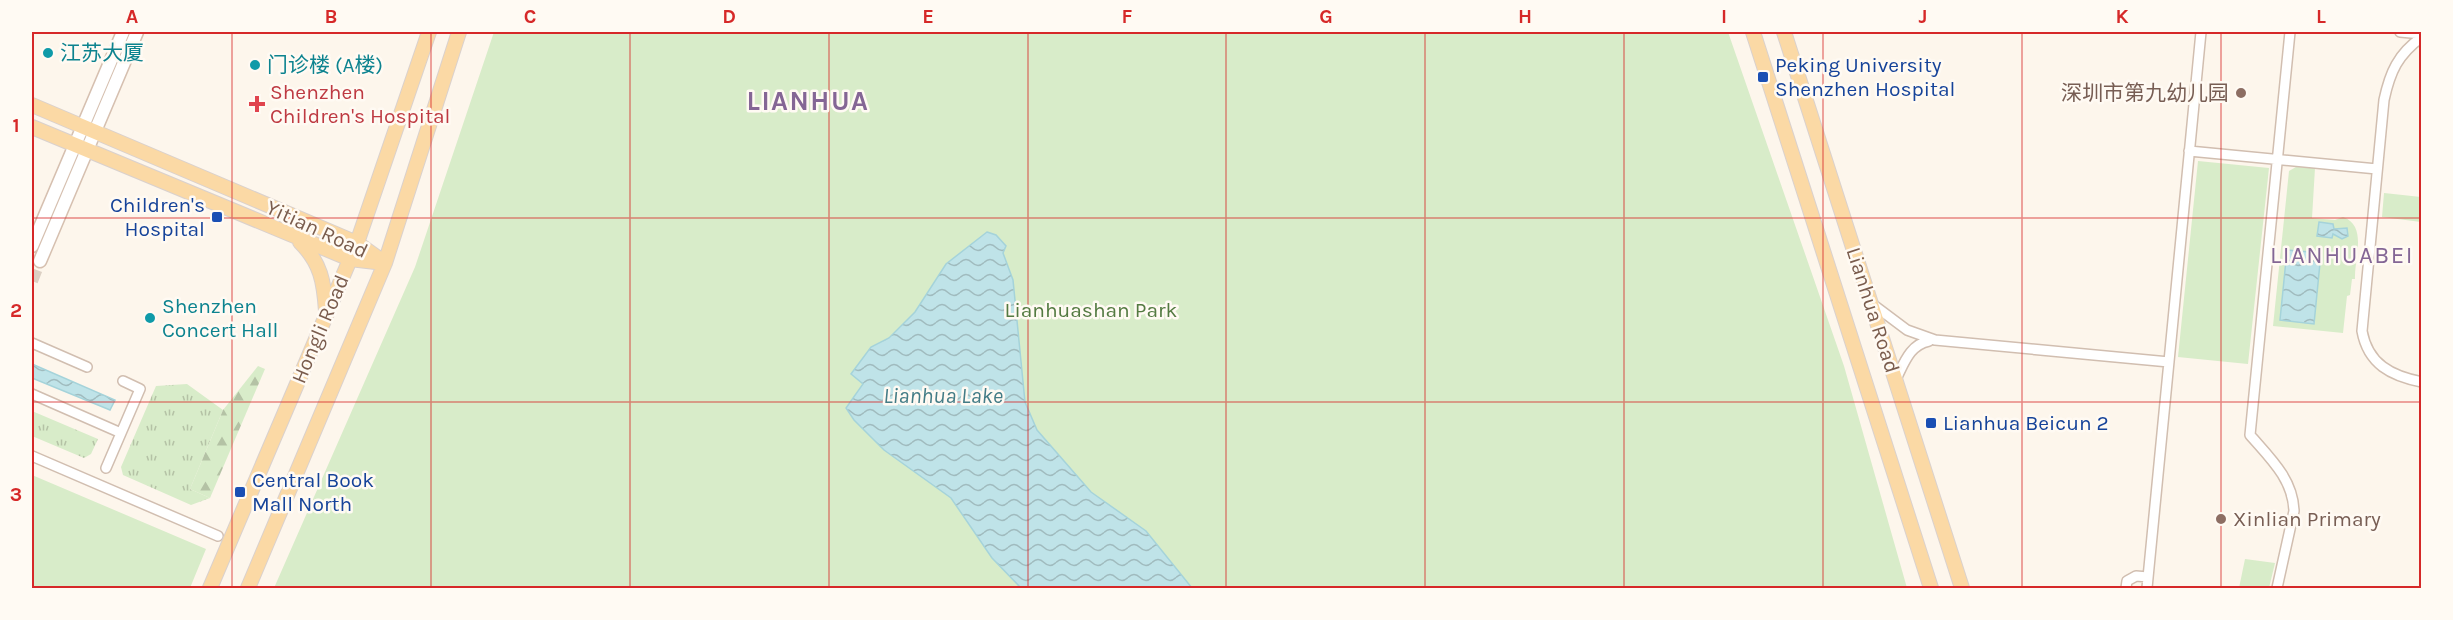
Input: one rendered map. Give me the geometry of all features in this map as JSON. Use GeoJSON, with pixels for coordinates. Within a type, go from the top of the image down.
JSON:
{"type":"FeatureCollection","features":[{"type":"Feature","properties":{"kind":"main road","name":"Hongli Road"},"geometry":{"type":"LineString","coordinates":[[210,588],[357,243],[429,32]]}},
{"type":"Feature","properties":{"kind":"main road","name":"Hongli Road"},"geometry":{"type":"LineString","coordinates":[[248,588],[385,263],[459,32]]}},
{"type":"Feature","properties":{"kind":"main road","name":"Lianhua Road"},"geometry":{"type":"LineString","coordinates":[[1753,32],[1931,588]]}},
{"type":"Feature","properties":{"kind":"main road","name":"Lianhua Road"},"geometry":{"type":"LineString","coordinates":[[1784,32],[1962,588]]}},
{"type":"Feature","properties":{"kind":"main road","name":"Yitian Road"},"geometry":{"type":"LineString","coordinates":[[32,105],[357,243],[385,263]]}},
{"type":"Feature","properties":{"kind":"main road","name":"Yitian Road"},"geometry":{"type":"LineString","coordinates":[[32,127],[350,260],[385,263]]}},
{"type":"Feature","properties":{"kind":"main road"},"geometry":{"type":"LineString","coordinates":[[296,238],[314,256],[321,270],[326,315]]}},
{"type":"Feature","properties":{"kind":"street"},"geometry":{"type":"LineString","coordinates":[[89,129],[123,32]]}},
{"type":"Feature","properties":{"kind":"street"},"geometry":{"type":"LineString","coordinates":[[40,261],[89,129],[137,32]]}},
{"type":"Feature","properties":{"kind":"street"},"geometry":{"type":"LineString","coordinates":[[2147,588],[2201,32]]}},
{"type":"Feature","properties":{"kind":"street"},"geometry":{"type":"LineString","coordinates":[[2277,588],[2294,511],[2294,500],[2287,480],[2250,435],[2290,32]]}},
{"type":"Feature","properties":{"kind":"street"},"geometry":{"type":"LineString","coordinates":[[2400,32],[2421,35]]}},
{"type":"Feature","properties":{"kind":"street"},"geometry":{"type":"LineString","coordinates":[[2421,35],[2395,62],[2388,78],[2362,331],[2363,340],[2373,359],[2385,370],[2421,382]]}},
{"type":"Feature","properties":{"kind":"street"},"geometry":{"type":"LineString","coordinates":[[32,246],[81,148]]}},
{"type":"Feature","properties":{"kind":"street"},"geometry":{"type":"LineString","coordinates":[[2189,151],[2378,169]]}},
{"type":"Feature","properties":{"kind":"street"},"geometry":{"type":"LineString","coordinates":[[1870,302],[1907,330],[1935,340],[2169,362]]}},
{"type":"Feature","properties":{"kind":"street"},"geometry":{"type":"LineString","coordinates":[[1895,381],[1914,347],[1935,340]]}},
{"type":"Feature","properties":{"kind":"street"},"geometry":{"type":"LineString","coordinates":[[34,344],[87,367]]}},
{"type":"Feature","properties":{"kind":"street"},"geometry":{"type":"LineString","coordinates":[[106,468],[140,389],[123,381]]}},
{"type":"Feature","properties":{"kind":"street"},"geometry":{"type":"LineString","coordinates":[[32,394],[121,433]]}},
{"type":"Feature","properties":{"kind":"street"},"geometry":{"type":"LineString","coordinates":[[32,456],[218,536]]}},
{"type":"Feature","properties":{"kind":"street"},"geometry":{"type":"LineString","coordinates":[[2127,588],[2127,581],[2136,576],[2148,578]]}},
{"type":"Feature","properties":{"kind":"green space","name":"Lianhuashan Park"},"geometry":{"type":"Polygon","coordinates":[[[494,32],[1728,32],[1844,366],[1907,588],[274,588],[415,267],[494,32]]]}},
{"type":"Feature","properties":{"kind":"green space"},"geometry":{"type":"Polygon","coordinates":[[[2198,161],[2269,168],[2248,364],[2178,357],[2198,161]]]}},
{"type":"Feature","properties":{"kind":"green space"},"geometry":{"type":"Polygon","coordinates":[[[2296,167],[2315,168],[2312,218],[2335,220],[2343,217],[2351,221],[2358,235],[2355,279],[2352,279],[2350,295],[2347,296],[2343,333],[2273,326],[2289,171],[2296,167]]]}},
{"type":"Feature","properties":{"kind":"green space"},"geometry":{"type":"Polygon","coordinates":[[[2384,193],[2421,197],[2421,222],[2382,217],[2384,193]]]}},
{"type":"Feature","properties":{"kind":"green space"},"geometry":{"type":"Polygon","coordinates":[[[258,366],[265,369],[210,498],[190,489],[223,410],[258,366]]]}},
{"type":"Feature","properties":{"kind":"green space"},"geometry":{"type":"Polygon","coordinates":[[[187,384],[223,410],[190,489],[210,498],[191,505],[123,475],[121,467],[156,386],[187,384]]]}},
{"type":"Feature","properties":{"kind":"green space"},"geometry":{"type":"Polygon","coordinates":[[[32,411],[98,439],[91,454],[84,458],[32,436],[32,411]]]}},
{"type":"Feature","properties":{"kind":"green space"},"geometry":{"type":"Polygon","coordinates":[[[32,475],[206,549],[190,588],[32,588],[32,475]]]}},
{"type":"Feature","properties":{"kind":"green space"},"geometry":{"type":"Polygon","coordinates":[[[2245,559],[2275,563],[2269,588],[2239,588],[2245,559]]]}},
{"type":"Feature","properties":{"kind":"water"},"geometry":{"type":"Polygon","coordinates":[[[2319,222],[2333,224],[2334,229],[2347,228],[2348,236],[2342,239],[2333,234],[2332,238],[2317,236],[2319,222]]]}},
{"type":"Feature","properties":{"kind":"water","name":"Lianhua Lake"},"geometry":{"type":"Polygon","coordinates":[[[987,232],[996,235],[1006,246],[1003,253],[1013,280],[1025,402],[1037,430],[1091,492],[1146,531],[1192,588],[1021,588],[992,558],[951,498],[884,450],[854,420],[846,408],[863,384],[851,374],[871,347],[889,338],[915,312],[946,264],[987,232]]]}},
{"type":"Feature","properties":{"kind":"water"},"geometry":{"type":"Polygon","coordinates":[[[2287,250],[2321,253],[2314,324],[2280,320],[2287,250]]]}},
{"type":"Feature","properties":{"kind":"water"},"geometry":{"type":"Polygon","coordinates":[[[32,364],[115,400],[110,410],[32,378],[32,364]]]}},
{"type":"Feature","properties":{"kind":"tunnel"},"geometry":{"type":"LineString","coordinates":[[32,281],[40,261]]}},
{"type":"Feature","properties":{"kind":"place","name":"江苏大厦"},"geometry":{"type":"Point","coordinates":[48,53]}},
{"type":"Feature","properties":{"kind":"place","name":"门诊楼 (A楼)"},"geometry":{"type":"Point","coordinates":[255,65]}},
{"type":"Feature","properties":{"kind":"place","name":"Peking University Shenzhen Hospital"},"geometry":{"type":"Point","coordinates":[1763,77]}},
{"type":"Feature","properties":{"kind":"place","name":"深圳市第九幼儿园"},"geometry":{"type":"Point","coordinates":[2241,93]}},
{"type":"Feature","properties":{"kind":"place","name":"Shenzhen Children's Hospital"},"geometry":{"type":"Point","coordinates":[257,104]}},
{"type":"Feature","properties":{"kind":"place","name":"Children's Hospital"},"geometry":{"type":"Point","coordinates":[217,217]}},
{"type":"Feature","properties":{"kind":"place","name":"Shenzhen Concert Hall"},"geometry":{"type":"Point","coordinates":[150,318]}},
{"type":"Feature","properties":{"kind":"place","name":"Lianhua Beicun 2"},"geometry":{"type":"Point","coordinates":[1931,423]}},
{"type":"Feature","properties":{"kind":"place","name":"Central Book Mall North"},"geometry":{"type":"Point","coordinates":[240,492]}},
{"type":"Feature","properties":{"kind":"place","name":"Xinlian Primary"},"geometry":{"type":"Point","coordinates":[2221,519]}},
{"type":"Feature","properties":{"kind":"district","name":"LIANHUA"},"geometry":{"type":"Point","coordinates":[808,101]}},
{"type":"Feature","properties":{"kind":"district","name":"LIANHUABEI"},"geometry":{"type":"Point","coordinates":[2342,255]}}]}
